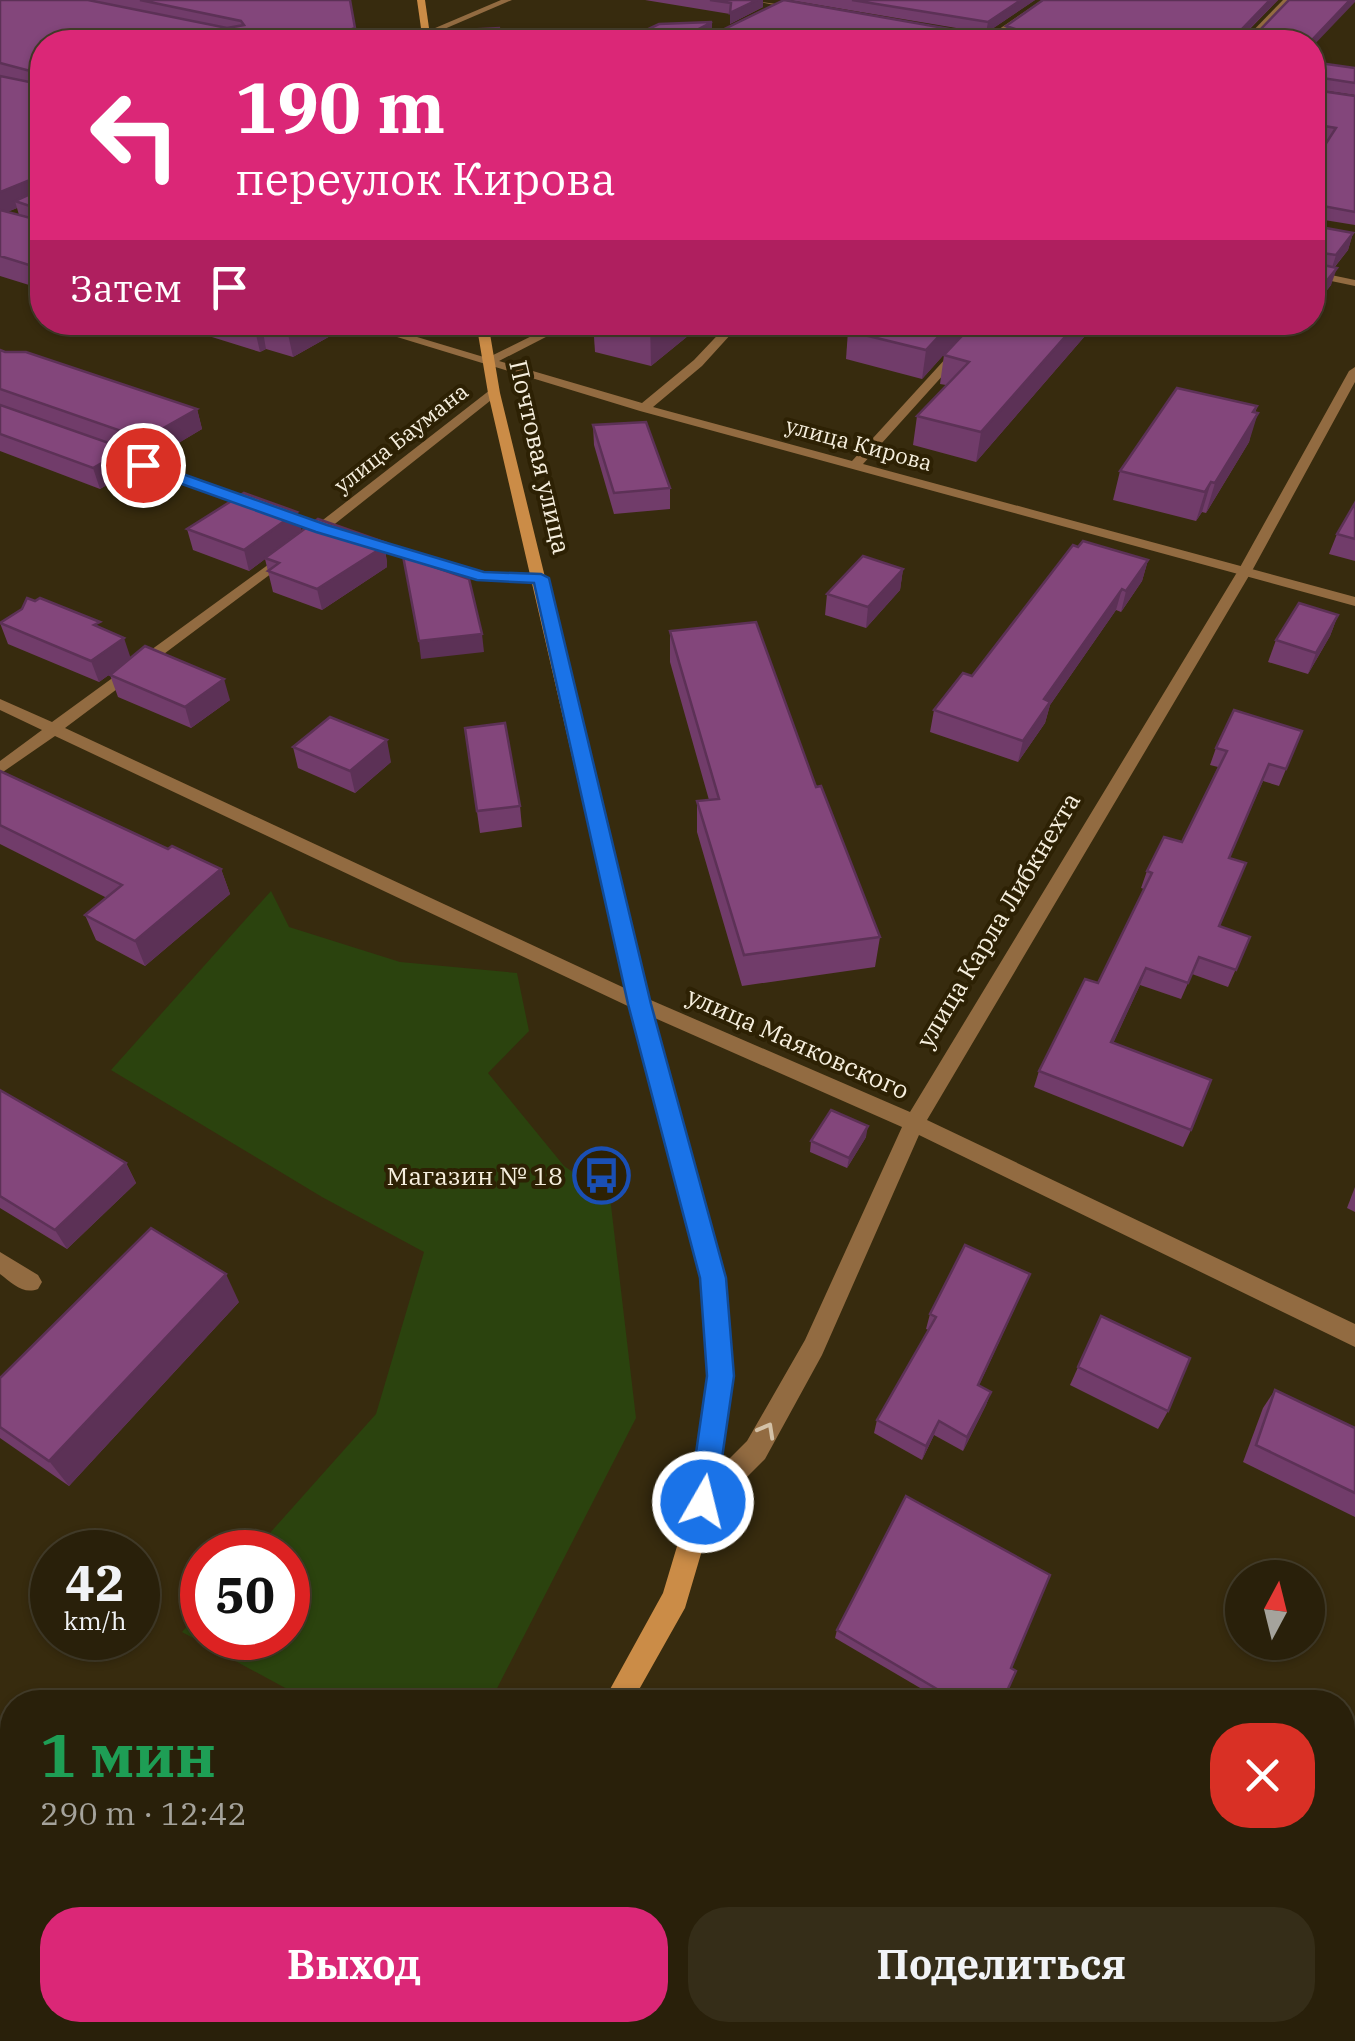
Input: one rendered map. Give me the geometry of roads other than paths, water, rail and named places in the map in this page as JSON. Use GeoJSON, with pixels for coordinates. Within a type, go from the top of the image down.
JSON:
{"type":"FeatureCollection","features":[{"type":"Feature","properties":{"kind":"main road"},"geometry":{"type":"LineString","coordinates":[[421,0],[425,30]]}},
{"type":"Feature","properties":{"kind":"main road","name":"Почтовая улица"},"geometry":{"type":"LineString","coordinates":[[485,335],[494,394],[541,578],[639,1004],[713,1278],[720,1376],[703,1502],[675,1598],[623,1690]]}},
{"type":"Feature","properties":{"kind":"street"},"geometry":{"type":"LineString","coordinates":[[443,30],[508,0]]}},
{"type":"Feature","properties":{"kind":"street"},"geometry":{"type":"LineString","coordinates":[[753,0],[820,11]]}},
{"type":"Feature","properties":{"kind":"street"},"geometry":{"type":"LineString","coordinates":[[764,14],[792,0]]}},
{"type":"Feature","properties":{"kind":"street"},"geometry":{"type":"LineString","coordinates":[[1003,30],[1047,0]]}},
{"type":"Feature","properties":{"kind":"street"},"geometry":{"type":"LineString","coordinates":[[1258,30],[1287,0]]}},
{"type":"Feature","properties":{"kind":"street"},"geometry":{"type":"LineString","coordinates":[[1325,277],[1355,283]]}},
{"type":"Feature","properties":{"kind":"street","name":"улица Кирова"},"geometry":{"type":"LineString","coordinates":[[398,335],[644,408],[1246,569],[1355,602]]}},
{"type":"Feature","properties":{"kind":"street","name":"улица Баумана"},"geometry":{"type":"LineString","coordinates":[[490,361],[543,335]]}},
{"type":"Feature","properties":{"kind":"street"},"geometry":{"type":"LineString","coordinates":[[644,408],[724,335]]}},
{"type":"Feature","properties":{"kind":"street"},"geometry":{"type":"LineString","coordinates":[[856,464],[974,335]]}},
{"type":"Feature","properties":{"kind":"street","name":"улица Карла Либкнехта"},"geometry":{"type":"LineString","coordinates":[[703,1502],[756,1450],[814,1348],[914,1123],[1246,569],[1355,370]]}},
{"type":"Feature","properties":{"kind":"street","name":"улица Баумана"},"geometry":{"type":"LineString","coordinates":[[0,769],[494,394]]}},
{"type":"Feature","properties":{"kind":"street"},"geometry":{"type":"LineString","coordinates":[[89,446],[321,529],[482,576],[541,578]]}},
{"type":"Feature","properties":{"kind":"street","name":"улица Маяковского"},"geometry":{"type":"LineString","coordinates":[[0,704],[639,1004],[914,1123],[1355,1336]]}},
{"type":"Feature","properties":{"kind":"street"},"geometry":{"type":"LineString","coordinates":[[0,1262],[30,1282]]}},
{"type":"Feature","properties":{"kind":"place","name":"Магазин № 18"},"geometry":{"type":"Point","coordinates":[602,1176]}}]}
